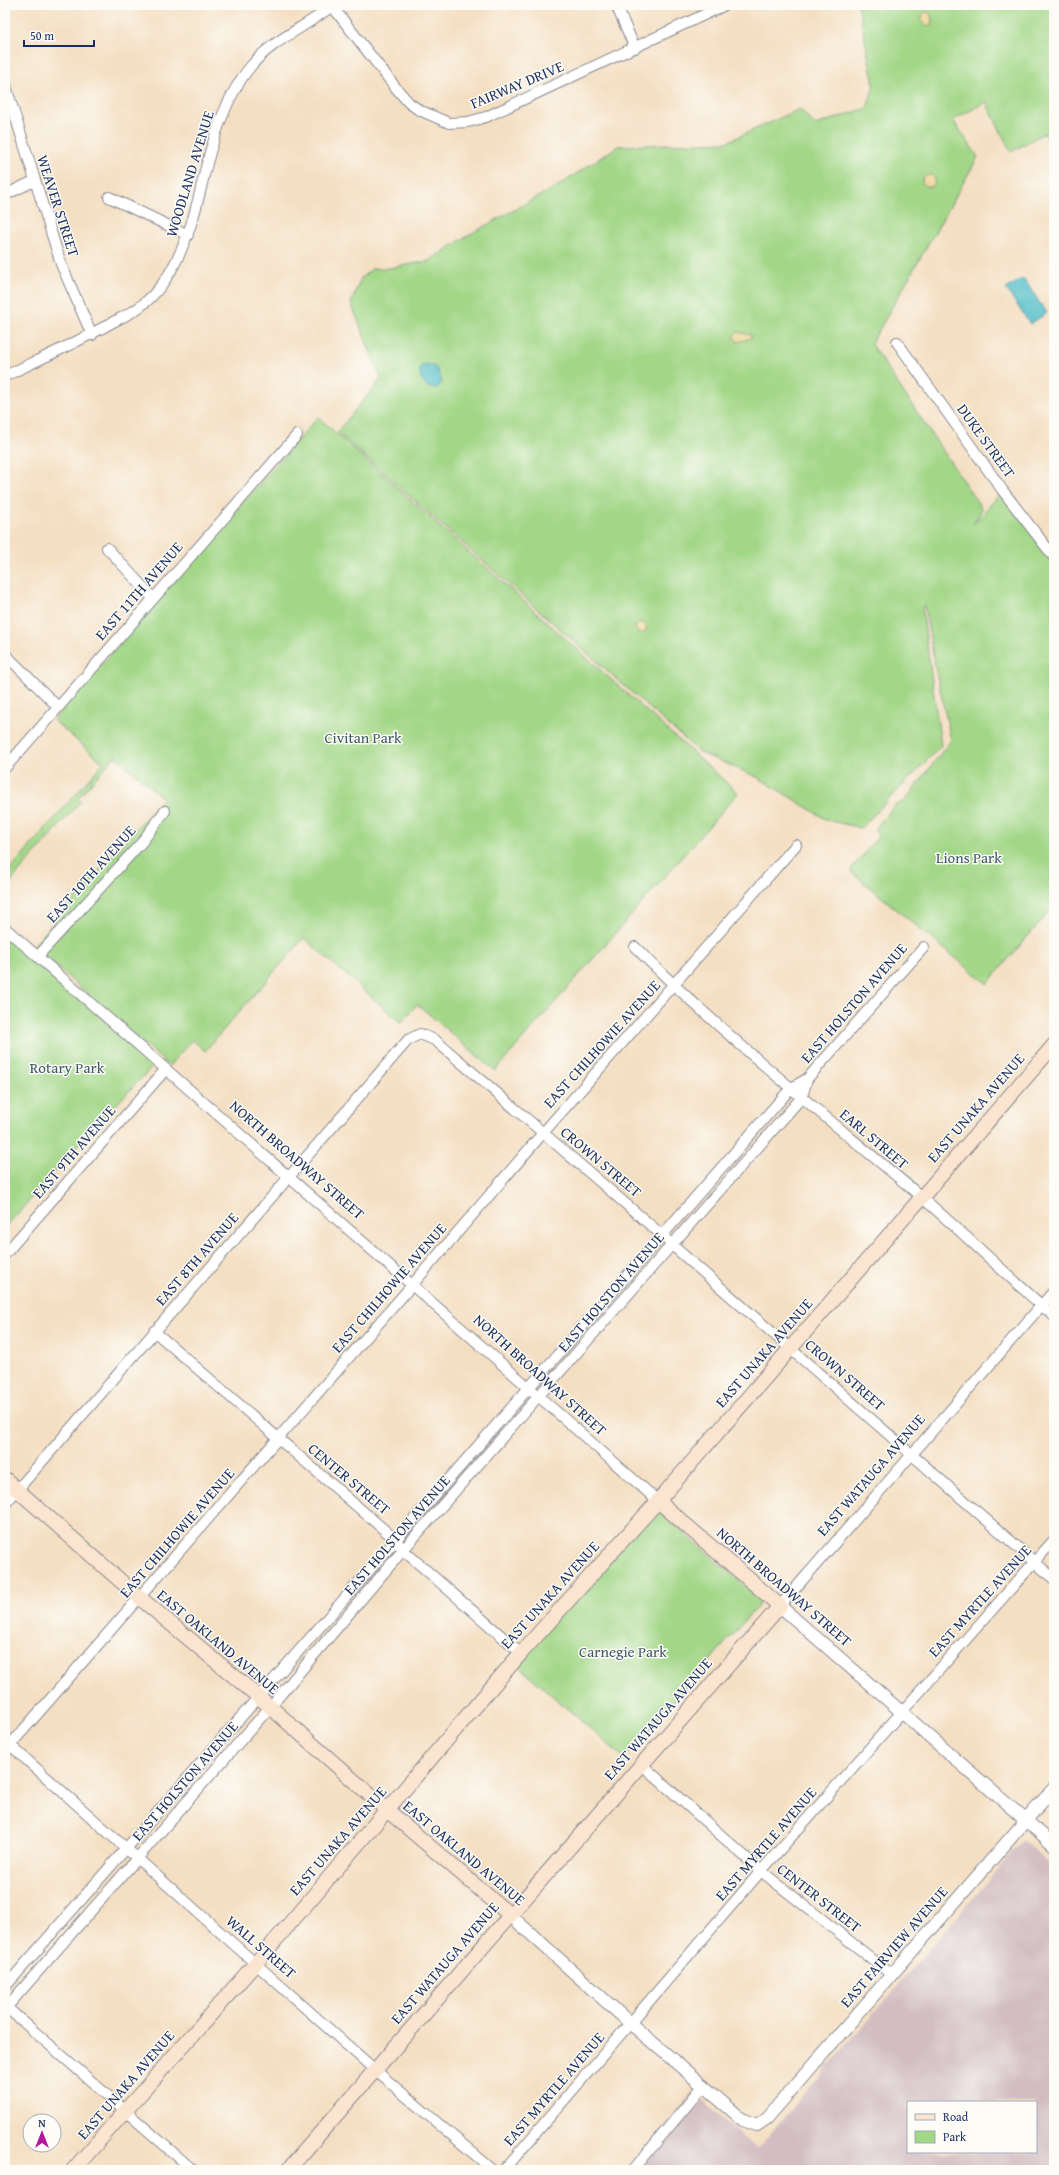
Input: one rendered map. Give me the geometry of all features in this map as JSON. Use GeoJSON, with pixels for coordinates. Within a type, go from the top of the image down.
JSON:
{"type":"FeatureCollection","features":[{"type":"Feature","properties":{"kind":"main road","name":"EAST UNAKA AVENUE"},"geometry":{"type":"LineString","coordinates":[[73,2170],[256,1963],[521,1653],[658,1501],[1054,1045]]}},
{"type":"Feature","properties":{"kind":"main road","name":"EAST OAKLAND AVENUE"},"geometry":{"type":"LineString","coordinates":[[5,1479],[140,1598],[264,1702],[510,1915]]}},
{"type":"Feature","properties":{"kind":"main road","name":"NORTH BROADWAY STREET"},"geometry":{"type":"LineString","coordinates":[[658,1501],[780,1606]]}},
{"type":"Feature","properties":{"kind":"main road","name":"EAST WATAUGA AVENUE"},"geometry":{"type":"LineString","coordinates":[[288,2170],[780,1606]]}},
{"type":"Feature","properties":{"kind":"street"},"geometry":{"type":"LineString","coordinates":[[616,5],[635,48]]}},
{"type":"Feature","properties":{"kind":"street","name":"FAIRWAY DRIVE"},"geometry":{"type":"LineString","coordinates":[[333,6],[409,103],[432,117],[449,123],[468,122],[486,117],[725,5]]}},
{"type":"Feature","properties":{"kind":"street","name":"WOODLAND AVENUE"},"geometry":{"type":"LineString","coordinates":[[5,376],[92,334],[142,305],[173,267],[188,235],[195,215],[210,149],[231,97],[250,66],[271,47],[333,6]]}},
{"type":"Feature","properties":{"kind":"street","name":"WEAVER STREET"},"geometry":{"type":"LineString","coordinates":[[5,83],[34,181],[61,264],[92,334]]}},
{"type":"Feature","properties":{"kind":"street"},"geometry":{"type":"LineString","coordinates":[[5,195],[34,181]]}},
{"type":"Feature","properties":{"kind":"street"},"geometry":{"type":"LineString","coordinates":[[109,197],[188,235]]}},
{"type":"Feature","properties":{"kind":"street","name":"DUKE STREET"},"geometry":{"type":"LineString","coordinates":[[897,342],[1003,491],[1054,557]]}},
{"type":"Feature","properties":{"kind":"street","name":"EAST 11TH AVENUE"},"geometry":{"type":"LineString","coordinates":[[5,768],[297,435]]}},
{"type":"Feature","properties":{"kind":"street"},"geometry":{"type":"LineString","coordinates":[[107,548],[153,598]]}},
{"type":"Feature","properties":{"kind":"street"},"geometry":{"type":"LineString","coordinates":[[5,654],[58,707]]}},
{"type":"Feature","properties":{"kind":"street","name":"EAST 10TH AVENUE"},"geometry":{"type":"LineString","coordinates":[[38,956],[141,844],[165,811]]}},
{"type":"Feature","properties":{"kind":"street","name":"EAST CHILHOWIE AVENUE"},"geometry":{"type":"LineString","coordinates":[[8,1748],[543,1133],[674,986],[796,845]]}},
{"type":"Feature","properties":{"kind":"street","name":"NORTH BROADWAY STREET"},"geometry":{"type":"LineString","coordinates":[[5,928],[413,1284],[658,1501]]}},
{"type":"Feature","properties":{"kind":"street","name":"EAST HOLSTON AVENUE"},"geometry":{"type":"LineString","coordinates":[[6,2008],[137,1859],[396,1540],[664,1236],[792,1088],[807,1079],[924,946]]}},
{"type":"Feature","properties":{"kind":"street","name":"EARL STREET"},"geometry":{"type":"LineString","coordinates":[[635,947],[674,986],[802,1097],[921,1197],[1054,1316]]}},
{"type":"Feature","properties":{"kind":"street","name":"CROWN STREET"},"geometry":{"type":"LineString","coordinates":[[414,1036],[426,1036],[435,1040],[664,1236],[672,1245],[1054,1579]]}},
{"type":"Feature","properties":{"kind":"street","name":"EAST 8TH AVENUE"},"geometry":{"type":"LineString","coordinates":[[5,1504],[289,1176],[414,1036]]}},
{"type":"Feature","properties":{"kind":"street","name":"EAST 9TH AVENUE"},"geometry":{"type":"LineString","coordinates":[[5,1254],[166,1069]]}},
{"type":"Feature","properties":{"kind":"street","name":"EAST HOLSTON AVENUE"},"geometry":{"type":"LineString","coordinates":[[5,1987],[125,1849],[264,1702],[403,1550],[802,1097],[807,1079]]}},
{"type":"Feature","properties":{"kind":"street","name":"EAST WATAUGA AVENUE"},"geometry":{"type":"LineString","coordinates":[[780,1606],[1054,1291]]}},
{"type":"Feature","properties":{"kind":"street","name":"CENTER STREET"},"geometry":{"type":"LineString","coordinates":[[154,1332],[396,1540],[403,1550],[521,1653]]}},
{"type":"Feature","properties":{"kind":"street","name":"EAST MYRTLE AVENUE"},"geometry":{"type":"LineString","coordinates":[[504,2170],[761,1871],[1054,1540]]}},
{"type":"Feature","properties":{"kind":"street","name":"NORTH BROADWAY STREET"},"geometry":{"type":"LineString","coordinates":[[780,1606],[1054,1845]]}},
{"type":"Feature","properties":{"kind":"street","name":"WALL STREET"},"geometry":{"type":"LineString","coordinates":[[8,1748],[256,1963],[375,2070],[492,2170]]}},
{"type":"Feature","properties":{"kind":"street","name":"CENTER STREET"},"geometry":{"type":"LineString","coordinates":[[641,1764],[761,1871],[891,1974]]}},
{"type":"Feature","properties":{"kind":"street","name":"EAST FAIRVIEW AVENUE"},"geometry":{"type":"LineString","coordinates":[[757,2125],[767,2118],[1054,1788]]}},
{"type":"Feature","properties":{"kind":"street","name":"EAST OAKLAND AVENUE"},"geometry":{"type":"LineString","coordinates":[[510,1915],[631,2024],[743,2120],[757,2125]]}},
{"type":"Feature","properties":{"kind":"street"},"geometry":{"type":"LineString","coordinates":[[6,2008],[193,2170]]}},
{"type":"Feature","properties":{"kind":"street"},"geometry":{"type":"LineString","coordinates":[[633,2170],[704,2085]]}},
{"type":"Feature","properties":{"kind":"shaded area"},"geometry":{"type":"Polygon","coordinates":[[[1023,1840],[1054,1867],[1054,2170],[627,2170],[693,2092],[757,2149],[1023,1840]]]}},
{"type":"Feature","properties":{"kind":"green space","name":"Lions Park"},"geometry":{"type":"Polygon","coordinates":[[[858,5],[1054,5],[1054,147],[1044,133],[1011,152],[986,102],[953,120],[978,157],[871,344],[982,509],[973,524],[1003,491],[1054,559],[1054,906],[987,984],[850,871],[879,835],[874,830],[895,805],[904,802],[951,740],[924,605],[922,608],[941,746],[861,828],[827,820],[759,778],[699,752],[337,432],[381,379],[351,303],[361,278],[373,268],[383,269],[429,261],[467,236],[561,184],[618,146],[727,142],[800,109],[815,125],[867,108],[874,85],[858,5]]]}},
{"type":"Feature","properties":{"kind":"green space","name":"Civitan Park"},"geometry":{"type":"Polygon","coordinates":[[[318,417],[738,793],[495,1071],[417,1004],[401,1023],[304,938],[205,1051],[192,1040],[169,1066],[33,946],[163,798],[115,756],[78,798],[81,801],[5,888],[5,875],[103,763],[53,720],[318,417]]]}},
{"type":"Feature","properties":{"kind":"green space","name":"Rotary Park"},"geometry":{"type":"Polygon","coordinates":[[[5,934],[155,1064],[83,1139],[5,1228],[5,934]]]}},
{"type":"Feature","properties":{"kind":"green space","name":"Carnegie Park"},"geometry":{"type":"Polygon","coordinates":[[[655,1507],[762,1601],[624,1758],[516,1664],[655,1507]]]}},
{"type":"Feature","properties":{"kind":"sand"},"geometry":{"type":"Polygon","coordinates":[[[924,12],[930,13],[932,19],[931,25],[926,26],[921,21],[924,12]]]}},
{"type":"Feature","properties":{"kind":"sand"},"geometry":{"type":"Polygon","coordinates":[[[932,175],[935,178],[934,185],[930,187],[925,186],[922,182],[924,176],[932,175]]]}},
{"type":"Feature","properties":{"kind":"sand"},"geometry":{"type":"Polygon","coordinates":[[[737,332],[751,335],[751,338],[738,342],[734,337],[737,332]]]}},
{"type":"Feature","properties":{"kind":"sand"},"geometry":{"type":"Polygon","coordinates":[[[641,622],[645,624],[647,628],[645,632],[641,634],[637,632],[635,628],[637,624],[641,622]]]}},
{"type":"Feature","properties":{"kind":"water"},"geometry":{"type":"Polygon","coordinates":[[[1023,278],[1047,313],[1030,324],[1006,289],[1023,278]]]}},
{"type":"Feature","properties":{"kind":"water"},"geometry":{"type":"Polygon","coordinates":[[[424,364],[432,365],[437,369],[442,382],[437,388],[428,387],[422,381],[420,376],[420,367],[424,364]]]}}]}
